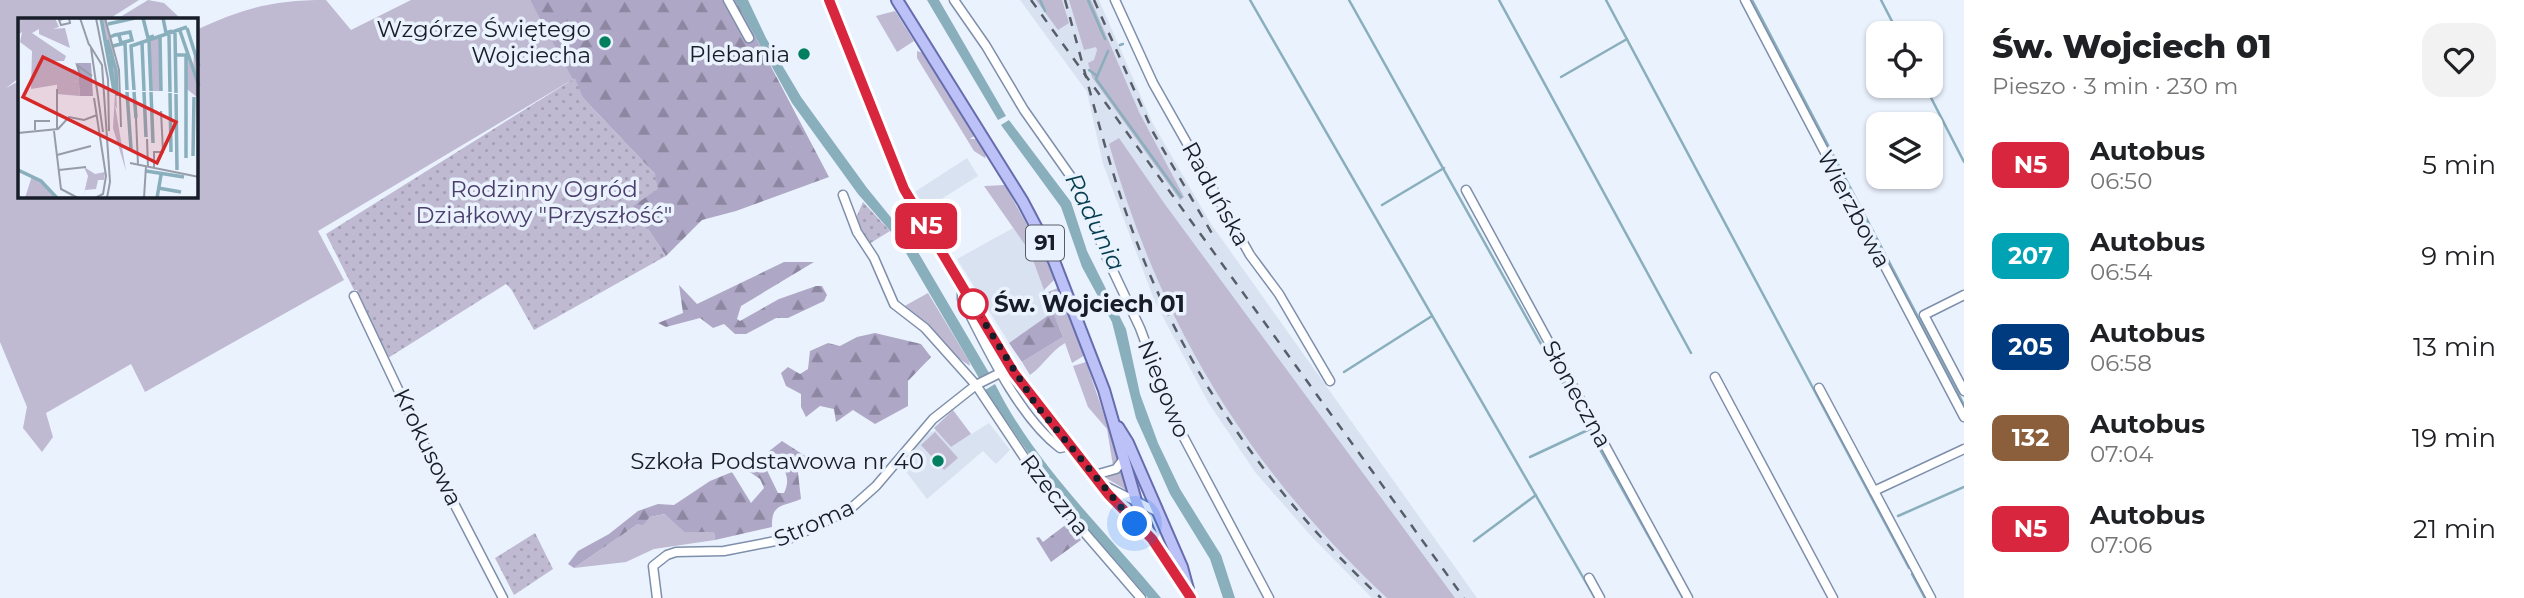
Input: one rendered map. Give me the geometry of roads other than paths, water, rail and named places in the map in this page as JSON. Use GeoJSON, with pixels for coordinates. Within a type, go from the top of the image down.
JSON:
{"type":"FeatureCollection","features":[{"type":"Feature","properties":{"kind":"main road","name":"91"},"geometry":{"type":"LineString","coordinates":[[897,0],[1037,227],[1073,304],[1116,424],[1123,460],[1136,501],[1152,539],[1190,596]]}},
{"type":"Feature","properties":{"kind":"main road","name":"91"},"geometry":{"type":"LineString","coordinates":[[1116,424],[1128,443],[1182,567],[1190,596]]}},
{"type":"Feature","properties":{"kind":"street"},"geometry":{"type":"LineString","coordinates":[[728,0],[749,38]]}},
{"type":"Feature","properties":{"kind":"street"},"geometry":{"type":"LineString","coordinates":[[829,0],[904,189],[1014,373],[1126,516],[1152,539]]}},
{"type":"Feature","properties":{"kind":"street","name":"Niegowo"},"geometry":{"type":"LineString","coordinates":[[954,0],[986,46],[1024,110],[1081,191],[1106,256],[1140,328],[1174,419],[1269,598]]}},
{"type":"Feature","properties":{"kind":"street","name":"Raduńska"},"geometry":{"type":"LineString","coordinates":[[1115,0],[1153,83],[1250,255],[1279,294],[1330,381]]}},
{"type":"Feature","properties":{"kind":"street","name":"Wierzbowa"},"geometry":{"type":"LineString","coordinates":[[1745,0],[1964,417]]}},
{"type":"Feature","properties":{"kind":"street","name":"Słoneczna"},"geometry":{"type":"LineString","coordinates":[[1466,190],[1688,598]]}},
{"type":"Feature","properties":{"kind":"street","name":"Rzeczna"},"geometry":{"type":"LineString","coordinates":[[843,195],[857,232],[874,258],[894,304],[925,328],[978,384],[1040,481],[1141,598]]}},
{"type":"Feature","properties":{"kind":"street"},"geometry":{"type":"LineString","coordinates":[[962,285],[962,299],[1002,372],[1049,440],[1060,448],[1069,446]]}},
{"type":"Feature","properties":{"kind":"street"},"geometry":{"type":"LineString","coordinates":[[1964,295],[1924,315],[1964,391]]}},
{"type":"Feature","properties":{"kind":"street","name":"Krokusowa"},"geometry":{"type":"LineString","coordinates":[[354,296],[431,459],[503,598]]}},
{"type":"Feature","properties":{"kind":"street","name":"Stroma"},"geometry":{"type":"LineString","coordinates":[[657,598],[653,566],[667,555],[760,546],[791,538],[849,510],[876,486],[928,424],[978,384],[1002,372]]}},
{"type":"Feature","properties":{"kind":"street"},"geometry":{"type":"LineString","coordinates":[[1714,377],[1833,598]]}},
{"type":"Feature","properties":{"kind":"street"},"geometry":{"type":"LineString","coordinates":[[1819,388],[1931,598]]}},
{"type":"Feature","properties":{"kind":"street"},"geometry":{"type":"LineString","coordinates":[[1874,491],[1964,449]]}},
{"type":"Feature","properties":{"kind":"street"},"geometry":{"type":"LineString","coordinates":[[1095,475],[1116,469],[1123,460]]}},
{"type":"Feature","properties":{"kind":"street"},"geometry":{"type":"LineString","coordinates":[[1103,485],[1156,511]]}},
{"type":"Feature","properties":{"kind":"street"},"geometry":{"type":"LineString","coordinates":[[1589,578],[1600,598]]}},
{"type":"Feature","properties":{"kind":"water"},"geometry":{"type":"Polygon","coordinates":[[[735,0],[748,0],[766,38],[801,97],[867,188],[915,247],[989,373],[979,378],[899,241],[858,194],[792,103],[735,0]]]}},
{"type":"Feature","properties":{"kind":"water"},"geometry":{"type":"Polygon","coordinates":[[[927,0],[939,0],[1006,116],[998,120],[927,0]]]}},
{"type":"Feature","properties":{"kind":"water"},"geometry":{"type":"Polygon","coordinates":[[[1009,120],[1071,202],[1087,251],[1126,329],[1140,394],[1158,443],[1180,489],[1221,555],[1235,598],[1223,598],[1210,559],[1170,494],[1136,418],[1112,322],[1082,267],[1061,207],[1001,125],[1009,120]]]}},
{"type":"Feature","properties":{"kind":"water"},"geometry":{"type":"Polygon","coordinates":[[[995,384],[1030,442],[1051,470],[1161,598],[1148,598],[1051,486],[985,390],[995,384]]]}},
{"type":"Feature","properties":{"kind":"waterway"},"geometry":{"type":"LineString","coordinates":[[1040,0],[1045,11]]}},
{"type":"Feature","properties":{"kind":"waterway"},"geometry":{"type":"LineString","coordinates":[[1088,0],[1105,39]]}},
{"type":"Feature","properties":{"kind":"waterway"},"geometry":{"type":"LineString","coordinates":[[1250,0],[1595,598]]}},
{"type":"Feature","properties":{"kind":"waterway"},"geometry":{"type":"LineString","coordinates":[[1349,0],[1683,598]]}},
{"type":"Feature","properties":{"kind":"waterway"},"geometry":{"type":"LineString","coordinates":[[1499,0],[1691,353]]}},
{"type":"Feature","properties":{"kind":"waterway"},"geometry":{"type":"LineString","coordinates":[[1606,0],[1909,568]]}},
{"type":"Feature","properties":{"kind":"waterway"},"geometry":{"type":"LineString","coordinates":[[1752,0],[1964,405]]}},
{"type":"Feature","properties":{"kind":"waterway"},"geometry":{"type":"LineString","coordinates":[[1881,0],[1892,21]]}},
{"type":"Feature","properties":{"kind":"waterway"},"geometry":{"type":"LineString","coordinates":[[1561,77],[1627,39]]}},
{"type":"Feature","properties":{"kind":"waterway"},"geometry":{"type":"LineString","coordinates":[[1108,51],[1096,79],[1181,197]]}},
{"type":"Feature","properties":{"kind":"waterway"},"geometry":{"type":"LineString","coordinates":[[1089,70],[1097,76]]}},
{"type":"Feature","properties":{"kind":"waterway"},"geometry":{"type":"LineString","coordinates":[[1931,98],[1964,162]]}},
{"type":"Feature","properties":{"kind":"waterway"},"geometry":{"type":"LineString","coordinates":[[1382,205],[1444,168]]}},
{"type":"Feature","properties":{"kind":"waterway"},"geometry":{"type":"LineString","coordinates":[[1344,372],[1432,316]]}},
{"type":"Feature","properties":{"kind":"waterway"},"geometry":{"type":"LineString","coordinates":[[1530,457],[1590,429]]}},
{"type":"Feature","properties":{"kind":"waterway"},"geometry":{"type":"LineString","coordinates":[[1898,516],[1964,487]]}},
{"type":"Feature","properties":{"kind":"waterway"},"geometry":{"type":"LineString","coordinates":[[1474,541],[1536,495]]}},
{"type":"Feature","properties":{"kind":"waterway"},"geometry":{"type":"LineString","coordinates":[[1912,574],[1925,598]]}},
{"type":"Feature","properties":{"kind":"railway"},"geometry":{"type":"LineString","coordinates":[[1031,0],[1464,598]]}},
{"type":"Feature","properties":{"kind":"railway"},"geometry":{"type":"LineString","coordinates":[[1065,0],[1130,224],[1175,329],[1233,426],[1266,472],[1340,558],[1381,598]]}},
{"type":"Feature","properties":{"kind":"railway"},"geometry":{"type":"LineString","coordinates":[[1094,0],[1153,132],[1214,237]]}},
{"type":"Feature","properties":{"kind":"place","name":"Wzgórze Świętego Wojciecha"},"geometry":{"type":"Point","coordinates":[605,42]}},
{"type":"Feature","properties":{"kind":"place","name":"Plebania"},"geometry":{"type":"Point","coordinates":[804,54]}},
{"type":"Feature","properties":{"kind":"place","name":"Św. Wojciech 01"},"geometry":{"type":"Point","coordinates":[973,304]}},
{"type":"Feature","properties":{"kind":"place","name":"Szkoła Podstawowa nr 40"},"geometry":{"type":"Point","coordinates":[938,461]}},
{"type":"Feature","properties":{"kind":"park label","name":"Rodzinny Ogród Działkowy \"Przyszłość\""},"geometry":{"type":"Point","coordinates":[544,202]}},
{"type":"Feature","properties":{"kind":"water label","name":"Radunia"},"geometry":{"type":"Point","coordinates":[1095,222]}}]}
